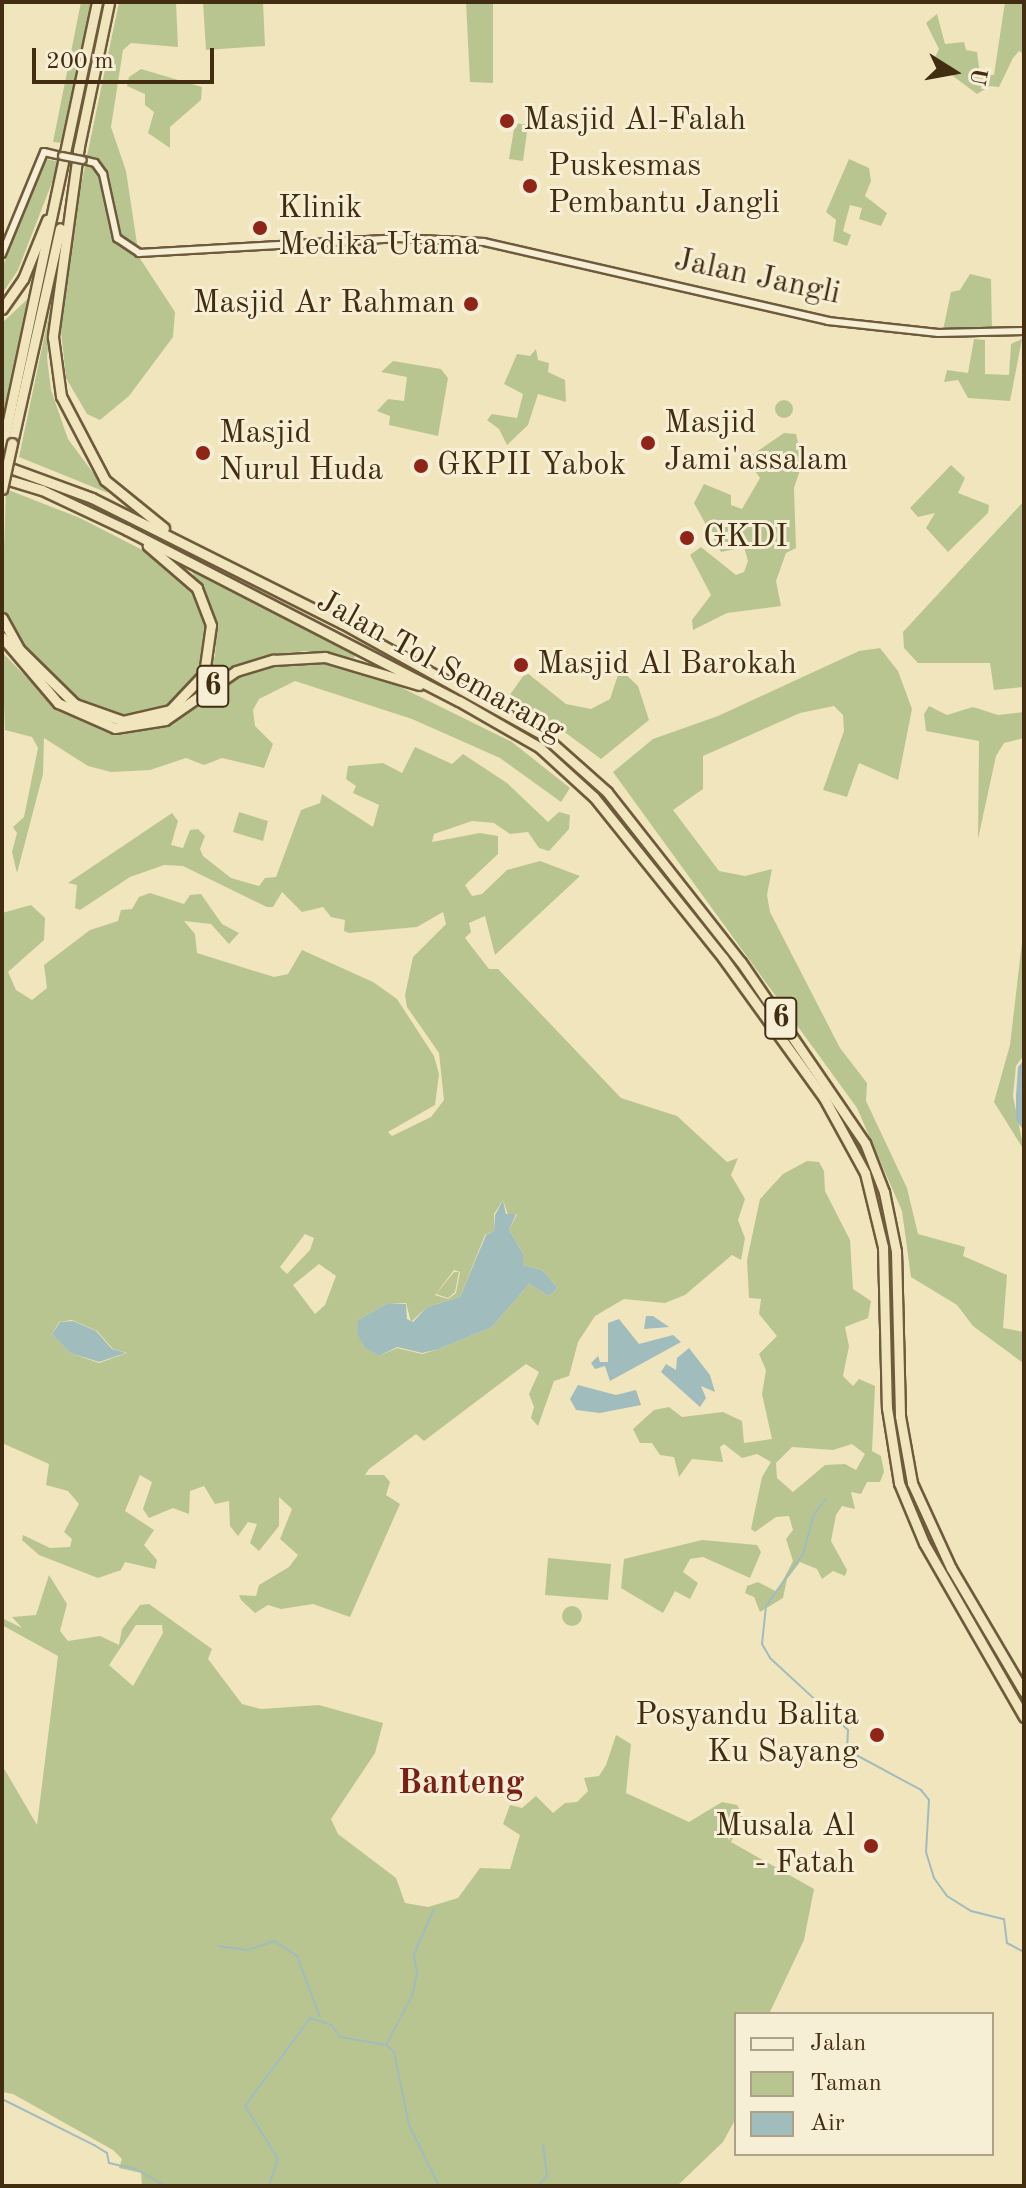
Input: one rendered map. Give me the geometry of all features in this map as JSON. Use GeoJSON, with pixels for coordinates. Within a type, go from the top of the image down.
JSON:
{"type":"FeatureCollection","features":[{"type":"Feature","properties":{"kind":"highway","name":"6"},"geometry":{"type":"LineString","coordinates":[[2,489],[6,444],[97,2]]}},
{"type":"Feature","properties":{"kind":"highway","name":"6"},"geometry":{"type":"LineString","coordinates":[[6,444],[79,146],[109,2]]}},
{"type":"Feature","properties":{"kind":"highway","name":"6"},"geometry":{"type":"LineString","coordinates":[[79,146],[53,337],[61,396],[85,449],[121,496],[222,564]]}},
{"type":"Feature","properties":{"kind":"highway","name":"6"},"geometry":{"type":"LineString","coordinates":[[2,309],[40,243],[60,179]]}},
{"type":"Feature","properties":{"kind":"highway","name":"Jalan Tol Semarang"},"geometry":{"type":"LineString","coordinates":[[2,465],[92,498],[511,716],[573,758],[607,792],[741,962],[829,1083],[868,1151],[889,1213],[897,1262],[900,1416],[912,1483],[945,1557],[1024,1692]]}},
{"type":"Feature","properties":{"kind":"highway","name":"Jalan Tol Semarang"},"geometry":{"type":"LineString","coordinates":[[2,478],[42,490],[127,530],[459,701],[539,747],[594,797],[723,958],[848,1136],[865,1173],[883,1247],[887,1408],[902,1493],[924,1543],[1024,1717]]}},
{"type":"Feature","properties":{"kind":"highway","name":"6"},"geometry":{"type":"LineString","coordinates":[[2,618],[19,649],[75,704],[123,721],[170,710],[204,674],[211,625],[197,588],[184,573],[127,530]]}},
{"type":"Feature","properties":{"kind":"highway","name":"6"},"geometry":{"type":"LineString","coordinates":[[2,637],[58,703],[115,728],[165,720],[236,671],[300,656],[347,661],[459,701]]}},
{"type":"Feature","properties":{"kind":"street","name":"Jalan Jangli"},"geometry":{"type":"LineString","coordinates":[[2,254],[44,152],[95,163],[103,174],[117,238],[139,253],[397,238],[484,242],[828,321],[938,333],[1024,331]]}},
{"type":"Feature","properties":{"kind":"green space"},"geometry":{"type":"Polygon","coordinates":[[[81,2],[91,2],[62,143],[53,142],[81,2]]]}},
{"type":"Feature","properties":{"kind":"green space"},"geometry":{"type":"Polygon","coordinates":[[[119,2],[176,2],[178,47],[131,43],[123,50],[111,127],[126,171],[139,257],[175,312],[173,337],[129,396],[100,420],[87,414],[66,378],[61,331],[75,214],[119,2]]]}},
{"type":"Feature","properties":{"kind":"green space"},"geometry":{"type":"Polygon","coordinates":[[[203,2],[263,2],[265,46],[206,50],[203,2]]]}},
{"type":"Feature","properties":{"kind":"green space"},"geometry":{"type":"Polygon","coordinates":[[[466,2],[493,2],[493,83],[470,82],[466,2]]]}},
{"type":"Feature","properties":{"kind":"green space"},"geometry":{"type":"Polygon","coordinates":[[[1005,2],[1024,2],[1024,54],[1019,51],[1013,58],[999,87],[990,86],[977,94],[933,61],[939,49],[926,23],[937,14],[945,44],[964,42],[966,50],[977,52],[980,74],[994,75],[1005,2]]]}},
{"type":"Feature","properties":{"kind":"green space"},"geometry":{"type":"Polygon","coordinates":[[[141,69],[202,87],[201,100],[170,127],[170,148],[148,133],[154,112],[145,105],[145,94],[127,86],[129,77],[141,69]]]}},
{"type":"Feature","properties":{"kind":"green space"},"geometry":{"type":"Polygon","coordinates":[[[515,123],[528,125],[523,161],[509,159],[515,123]]]}},
{"type":"Feature","properties":{"kind":"green space"},"geometry":{"type":"Polygon","coordinates":[[[46,159],[60,162],[18,270],[2,294],[2,268],[46,159]]]}},
{"type":"Feature","properties":{"kind":"green space"},"geometry":{"type":"Polygon","coordinates":[[[849,159],[869,168],[871,181],[865,196],[887,213],[881,226],[859,219],[862,208],[850,205],[843,231],[851,235],[847,246],[833,241],[836,220],[826,212],[849,159]]]}},
{"type":"Feature","properties":{"kind":"green space"},"geometry":{"type":"Polygon","coordinates":[[[970,274],[991,279],[992,330],[943,330],[951,292],[960,290],[970,274]]]}},
{"type":"Feature","properties":{"kind":"green space"},"geometry":{"type":"Polygon","coordinates":[[[34,293],[2,430],[2,323],[34,293]]]}},
{"type":"Feature","properties":{"kind":"green space"},"geometry":{"type":"Polygon","coordinates":[[[53,295],[47,358],[51,390],[68,439],[108,493],[19,457],[53,295]]]}},
{"type":"Feature","properties":{"kind":"green space"},"geometry":{"type":"Polygon","coordinates":[[[974,339],[985,340],[985,374],[1009,375],[1011,344],[1022,339],[1010,401],[968,398],[958,380],[944,382],[947,370],[968,373],[974,339]]]}},
{"type":"Feature","properties":{"kind":"green space"},"geometry":{"type":"Polygon","coordinates":[[[536,349],[538,360],[549,363],[548,372],[565,380],[566,402],[538,394],[528,425],[507,445],[499,429],[487,420],[492,414],[517,418],[523,394],[504,384],[517,354],[530,356],[536,349]]]}},
{"type":"Feature","properties":{"kind":"green space"},"geometry":{"type":"Polygon","coordinates":[[[393,361],[441,369],[448,378],[438,436],[389,425],[390,416],[377,411],[388,399],[404,401],[407,377],[381,372],[393,361]]]}},
{"type":"Feature","properties":{"kind":"green space"},"geometry":{"type":"Polygon","coordinates":[[[784,400],[793,409],[784,418],[775,409],[784,400]]]}},
{"type":"Feature","properties":{"kind":"green space"},"geometry":{"type":"Polygon","coordinates":[[[784,433],[796,434],[799,447],[807,449],[794,488],[796,548],[786,553],[776,581],[781,606],[727,613],[693,630],[692,620],[711,595],[690,555],[701,547],[736,575],[744,572],[748,561],[744,547],[721,552],[694,503],[704,484],[731,495],[731,505],[742,509],[760,478],[746,459],[784,433]]]}},
{"type":"Feature","properties":{"kind":"green space"},"geometry":{"type":"Polygon","coordinates":[[[951,465],[965,478],[958,493],[989,505],[988,513],[948,552],[926,528],[935,513],[918,517],[910,508],[951,465]]]}},
{"type":"Feature","properties":{"kind":"green space"},"geometry":{"type":"Polygon","coordinates":[[[6,489],[80,518],[160,559],[194,590],[208,626],[201,673],[169,708],[124,718],[77,701],[43,672],[11,631],[2,609],[6,489]]]}},
{"type":"Feature","properties":{"kind":"green space"},"geometry":{"type":"Polygon","coordinates":[[[1024,501],[1024,687],[994,690],[990,663],[918,663],[904,648],[903,632],[1024,501]]]}},
{"type":"Feature","properties":{"kind":"green space"},"geometry":{"type":"Polygon","coordinates":[[[190,568],[353,652],[355,658],[304,651],[261,658],[233,669],[196,694],[215,656],[217,621],[190,568]]]}},
{"type":"Feature","properties":{"kind":"green space"},"geometry":{"type":"Polygon","coordinates":[[[880,648],[898,671],[912,709],[898,780],[859,763],[847,797],[823,790],[844,731],[843,715],[834,706],[800,713],[703,756],[703,789],[673,810],[719,871],[745,876],[772,869],[767,895],[770,912],[840,1048],[867,1083],[866,1101],[907,1188],[918,1234],[965,1247],[963,1256],[1007,1275],[1003,1328],[1024,1332],[1023,1363],[973,1326],[957,1305],[911,1277],[902,1211],[857,1108],[613,772],[653,739],[718,716],[859,651],[880,648]]]}},
{"type":"Feature","properties":{"kind":"green space"},"geometry":{"type":"Polygon","coordinates":[[[2,652],[55,707],[114,733],[167,725],[227,683],[260,668],[300,661],[346,666],[378,676],[512,742],[570,788],[561,802],[500,758],[412,719],[295,681],[259,699],[253,710],[255,726],[273,744],[264,768],[222,758],[204,765],[186,758],[150,770],[111,772],[88,766],[44,738],[43,774],[17,873],[12,852],[17,833],[13,827],[24,817],[38,748],[32,737],[5,730],[2,652]]]}},
{"type":"Feature","properties":{"kind":"green space"},"geometry":{"type":"Polygon","coordinates":[[[620,669],[638,686],[649,720],[601,759],[551,722],[507,699],[526,672],[566,704],[591,709],[610,699],[620,669]]]}},
{"type":"Feature","properties":{"kind":"green space"},"geometry":{"type":"Polygon","coordinates":[[[929,706],[947,715],[973,707],[998,715],[1024,712],[1024,738],[1004,743],[996,756],[978,839],[979,741],[926,731],[924,714],[929,706]]]}},
{"type":"Feature","properties":{"kind":"green space"},"geometry":{"type":"Polygon","coordinates":[[[415,747],[452,764],[463,754],[507,783],[548,822],[559,812],[570,815],[569,829],[549,851],[539,848],[528,832],[510,834],[494,823],[472,821],[434,834],[432,842],[480,833],[498,836],[498,854],[465,885],[472,896],[482,894],[507,870],[540,861],[580,876],[495,955],[485,916],[469,923],[471,932],[465,938],[489,969],[498,969],[621,1098],[677,1116],[727,1162],[738,1158],[731,1175],[745,1199],[738,1220],[745,1238],[741,1260],[732,1255],[685,1295],[665,1303],[624,1299],[595,1316],[578,1342],[569,1376],[554,1381],[538,1426],[531,1418],[534,1407],[529,1394],[539,1372],[526,1364],[424,1441],[416,1434],[369,1469],[365,1475],[384,1475],[390,1482],[386,1495],[400,1504],[350,1617],[313,1604],[281,1609],[268,1605],[255,1613],[241,1600],[239,1595],[256,1596],[259,1585],[289,1567],[298,1555],[280,1539],[292,1509],[279,1497],[279,1526],[259,1551],[250,1543],[257,1524],[248,1522],[238,1536],[230,1526],[229,1501],[215,1504],[204,1486],[190,1491],[189,1514],[173,1508],[149,1518],[143,1509],[152,1482],[140,1475],[125,1511],[154,1530],[144,1545],[157,1560],[155,1569],[125,1562],[121,1570],[98,1578],[39,1555],[22,1540],[23,1535],[50,1548],[70,1547],[72,1539],[64,1532],[79,1504],[68,1491],[46,1485],[49,1464],[2,1443],[2,913],[31,905],[45,918],[44,940],[8,972],[16,990],[32,1000],[47,988],[44,965],[90,930],[118,921],[121,910],[132,909],[139,897],[150,893],[184,904],[190,895],[201,894],[222,924],[239,933],[229,944],[211,924],[184,921],[195,934],[197,953],[274,977],[288,974],[302,950],[373,982],[397,999],[434,1056],[439,1074],[435,1105],[388,1132],[392,1136],[431,1117],[444,1100],[439,1053],[407,1007],[405,995],[413,957],[446,924],[443,912],[417,927],[349,933],[344,931],[345,920],[331,917],[323,907],[302,912],[282,892],[273,907],[267,907],[183,866],[164,865],[130,877],[80,910],[75,908],[77,885],[68,883],[172,813],[178,821],[171,845],[183,848],[190,830],[198,829],[205,836],[200,849],[203,856],[231,878],[259,886],[265,878],[276,877],[301,810],[320,803],[322,794],[373,827],[379,805],[353,793],[356,786],[346,779],[348,766],[383,763],[402,773],[415,747]],[[503,1200],[494,1214],[494,1231],[485,1235],[460,1297],[427,1307],[411,1322],[406,1303],[388,1303],[358,1320],[363,1346],[379,1356],[397,1348],[422,1354],[439,1349],[492,1327],[529,1284],[549,1296],[558,1288],[542,1270],[523,1265],[523,1253],[509,1230],[517,1214],[508,1215],[503,1200]],[[305,1234],[280,1267],[287,1274],[310,1250],[314,1238],[305,1234]],[[319,1264],[293,1285],[315,1314],[325,1305],[336,1276],[319,1264]],[[454,1270],[435,1295],[448,1299],[456,1293],[460,1272],[454,1270]],[[72,1320],[59,1322],[52,1334],[70,1353],[99,1363],[127,1353],[113,1349],[97,1331],[72,1320]]]}},
{"type":"Feature","properties":{"kind":"green space"},"geometry":{"type":"Polygon","coordinates":[[[239,812],[268,821],[263,841],[233,832],[239,812]]]}},
{"type":"Feature","properties":{"kind":"green space"},"geometry":{"type":"Polygon","coordinates":[[[1024,925],[1024,1055],[1016,1066],[1013,1096],[1024,1150],[994,1102],[1010,1045],[1024,925]]]}},
{"type":"Feature","properties":{"kind":"green space"},"geometry":{"type":"Polygon","coordinates":[[[807,1161],[819,1162],[824,1171],[825,1191],[850,1240],[853,1289],[871,1301],[868,1318],[845,1327],[849,1346],[843,1376],[853,1386],[859,1379],[875,1386],[872,1451],[881,1456],[884,1472],[880,1482],[867,1482],[861,1494],[851,1492],[855,1509],[842,1506],[836,1515],[831,1541],[847,1570],[845,1576],[833,1571],[822,1579],[817,1569],[800,1562],[787,1579],[783,1598],[760,1612],[754,1597],[745,1593],[747,1586],[758,1582],[777,1592],[793,1561],[786,1539],[793,1530],[789,1516],[776,1517],[755,1532],[751,1529],[762,1477],[771,1462],[757,1454],[742,1458],[724,1444],[720,1447],[723,1462],[692,1459],[679,1477],[674,1457],[660,1455],[652,1443],[640,1443],[633,1429],[654,1410],[669,1407],[682,1417],[723,1412],[742,1421],[744,1443],[772,1439],[762,1394],[766,1370],[759,1354],[777,1336],[759,1314],[761,1299],[749,1298],[747,1260],[760,1199],[783,1174],[807,1161]],[[852,1444],[833,1450],[792,1447],[776,1463],[777,1478],[793,1492],[825,1465],[845,1464],[856,1470],[865,1454],[852,1444]]]}},
{"type":"Feature","properties":{"kind":"green space"},"geometry":{"type":"Polygon","coordinates":[[[454,1272],[459,1272],[455,1292],[448,1298],[436,1294],[454,1272]]]}},
{"type":"Feature","properties":{"kind":"green space"},"geometry":{"type":"Polygon","coordinates":[[[702,1540],[757,1545],[761,1552],[750,1578],[703,1557],[690,1559],[683,1572],[698,1583],[690,1599],[675,1591],[663,1613],[621,1588],[624,1559],[702,1540]]]}},
{"type":"Feature","properties":{"kind":"green space"},"geometry":{"type":"Polygon","coordinates":[[[548,1558],[611,1564],[608,1600],[545,1595],[548,1558]]]}},
{"type":"Feature","properties":{"kind":"green space"},"geometry":{"type":"Polygon","coordinates":[[[49,1575],[67,1604],[60,1631],[68,1641],[100,1636],[119,1645],[122,1629],[140,1605],[149,1604],[212,1649],[208,1659],[242,1704],[261,1709],[319,1705],[383,1723],[375,1753],[331,1819],[338,1834],[396,1878],[405,1903],[428,1907],[458,1898],[480,1868],[510,1869],[520,1835],[503,1824],[510,1805],[522,1808],[536,1796],[553,1813],[565,1803],[577,1802],[588,1791],[584,1778],[599,1776],[606,1765],[616,1735],[631,1744],[626,1793],[689,1822],[722,1802],[737,1805],[743,1815],[731,1842],[814,1889],[804,1940],[770,2012],[734,2012],[734,2122],[723,2142],[677,2186],[142,2186],[141,2173],[119,2168],[122,2159],[113,2150],[13,2094],[2,2092],[2,1765],[37,1825],[58,1656],[2,1625],[2,1618],[22,1628],[12,1617],[36,1615],[49,1575]],[[136,1625],[109,1665],[133,1686],[163,1633],[162,1625],[136,1625]]]}},
{"type":"Feature","properties":{"kind":"green space"},"geometry":{"type":"Polygon","coordinates":[[[572,1606],[579,1609],[582,1616],[579,1623],[572,1626],[565,1623],[562,1616],[565,1609],[572,1606]]]}},
{"type":"Feature","properties":{"kind":"water"},"geometry":{"type":"Polygon","coordinates":[[[1024,1060],[1024,1131],[1016,1120],[1016,1096],[1018,1067],[1024,1060]]]}},
{"type":"Feature","properties":{"kind":"water"},"geometry":{"type":"Polygon","coordinates":[[[503,1200],[506,1214],[516,1214],[509,1230],[523,1253],[523,1265],[542,1270],[558,1288],[549,1296],[529,1284],[492,1327],[439,1349],[422,1353],[397,1347],[379,1356],[364,1347],[357,1333],[358,1320],[388,1303],[406,1304],[407,1319],[413,1322],[427,1307],[460,1297],[486,1235],[494,1231],[495,1215],[503,1200]]]}},
{"type":"Feature","properties":{"kind":"water"},"geometry":{"type":"Polygon","coordinates":[[[646,1316],[653,1316],[669,1327],[644,1329],[646,1316]]]}},
{"type":"Feature","properties":{"kind":"water"},"geometry":{"type":"Polygon","coordinates":[[[619,1319],[639,1344],[673,1335],[681,1342],[610,1381],[605,1366],[595,1369],[591,1363],[598,1356],[595,1346],[600,1362],[608,1362],[608,1323],[619,1319]]]}},
{"type":"Feature","properties":{"kind":"water"},"geometry":{"type":"Polygon","coordinates":[[[73,1321],[96,1331],[112,1349],[126,1353],[99,1362],[70,1353],[52,1334],[60,1322],[73,1321]]]}},
{"type":"Feature","properties":{"kind":"water"},"geometry":{"type":"Polygon","coordinates":[[[689,1348],[710,1375],[715,1392],[701,1386],[706,1398],[700,1407],[661,1372],[666,1364],[676,1370],[677,1358],[689,1348]]]}},
{"type":"Feature","properties":{"kind":"water"},"geometry":{"type":"Polygon","coordinates":[[[578,1385],[616,1395],[636,1390],[641,1405],[600,1413],[576,1410],[570,1399],[578,1385]]]}},
{"type":"Feature","properties":{"kind":"waterway"},"geometry":{"type":"LineString","coordinates":[[825,1500],[814,1514],[803,1554],[766,1606],[762,1644],[770,1658],[848,1730],[847,1750],[921,1790],[929,1800],[926,1852],[934,1878],[947,1896],[971,1911],[1004,1919],[1007,1943],[1024,1952]]}},
{"type":"Feature","properties":{"kind":"waterway"},"geometry":{"type":"LineString","coordinates":[[387,2043],[412,1996],[417,1974],[414,1954],[434,1909]]}},
{"type":"Feature","properties":{"kind":"waterway"},"geometry":{"type":"LineString","coordinates":[[218,1946],[247,1950],[274,1941],[297,1956],[320,2017]]}},
{"type":"Feature","properties":{"kind":"waterway"},"geometry":{"type":"LineString","coordinates":[[269,2186],[278,2159],[245,2106],[310,2018],[332,2025],[340,2037],[386,2045],[394,2052],[409,2125],[439,2186]]}},
{"type":"Feature","properties":{"kind":"waterway"},"geometry":{"type":"LineString","coordinates":[[2,2099],[94,2145],[107,2153],[109,2163],[136,2169],[166,2186]]}},
{"type":"Feature","properties":{"kind":"waterway"},"geometry":{"type":"LineString","coordinates":[[538,2186],[547,2176],[543,2144]]}},
{"type":"Feature","properties":{"kind":"place","name":"Masjid Al-Falah"},"geometry":{"type":"Point","coordinates":[507,121]}},
{"type":"Feature","properties":{"kind":"place","name":"Puskesmas Pembantu Jangli"},"geometry":{"type":"Point","coordinates":[530,186]}},
{"type":"Feature","properties":{"kind":"place","name":"Klinik Medika Utama"},"geometry":{"type":"Point","coordinates":[260,228]}},
{"type":"Feature","properties":{"kind":"place","name":"Masjid Ar Rahman"},"geometry":{"type":"Point","coordinates":[471,304]}},
{"type":"Feature","properties":{"kind":"place","name":"Masjid Jami'assalam"},"geometry":{"type":"Point","coordinates":[648,443]}},
{"type":"Feature","properties":{"kind":"place","name":"Masjid Nurul Huda"},"geometry":{"type":"Point","coordinates":[203,453]}},
{"type":"Feature","properties":{"kind":"place","name":"GKPII Yabok"},"geometry":{"type":"Point","coordinates":[421,466]}},
{"type":"Feature","properties":{"kind":"place","name":"GKDI"},"geometry":{"type":"Point","coordinates":[687,538]}},
{"type":"Feature","properties":{"kind":"place","name":"Masjid Al Barokah"},"geometry":{"type":"Point","coordinates":[521,665]}},
{"type":"Feature","properties":{"kind":"place","name":"Posyandu Balita Ku Sayang"},"geometry":{"type":"Point","coordinates":[877,1735]}},
{"type":"Feature","properties":{"kind":"place","name":"Musala Al - Fatah"},"geometry":{"type":"Point","coordinates":[871,1846]}},
{"type":"Feature","properties":{"kind":"district","name":"Banteng"},"geometry":{"type":"Point","coordinates":[461,1785]}}]}
